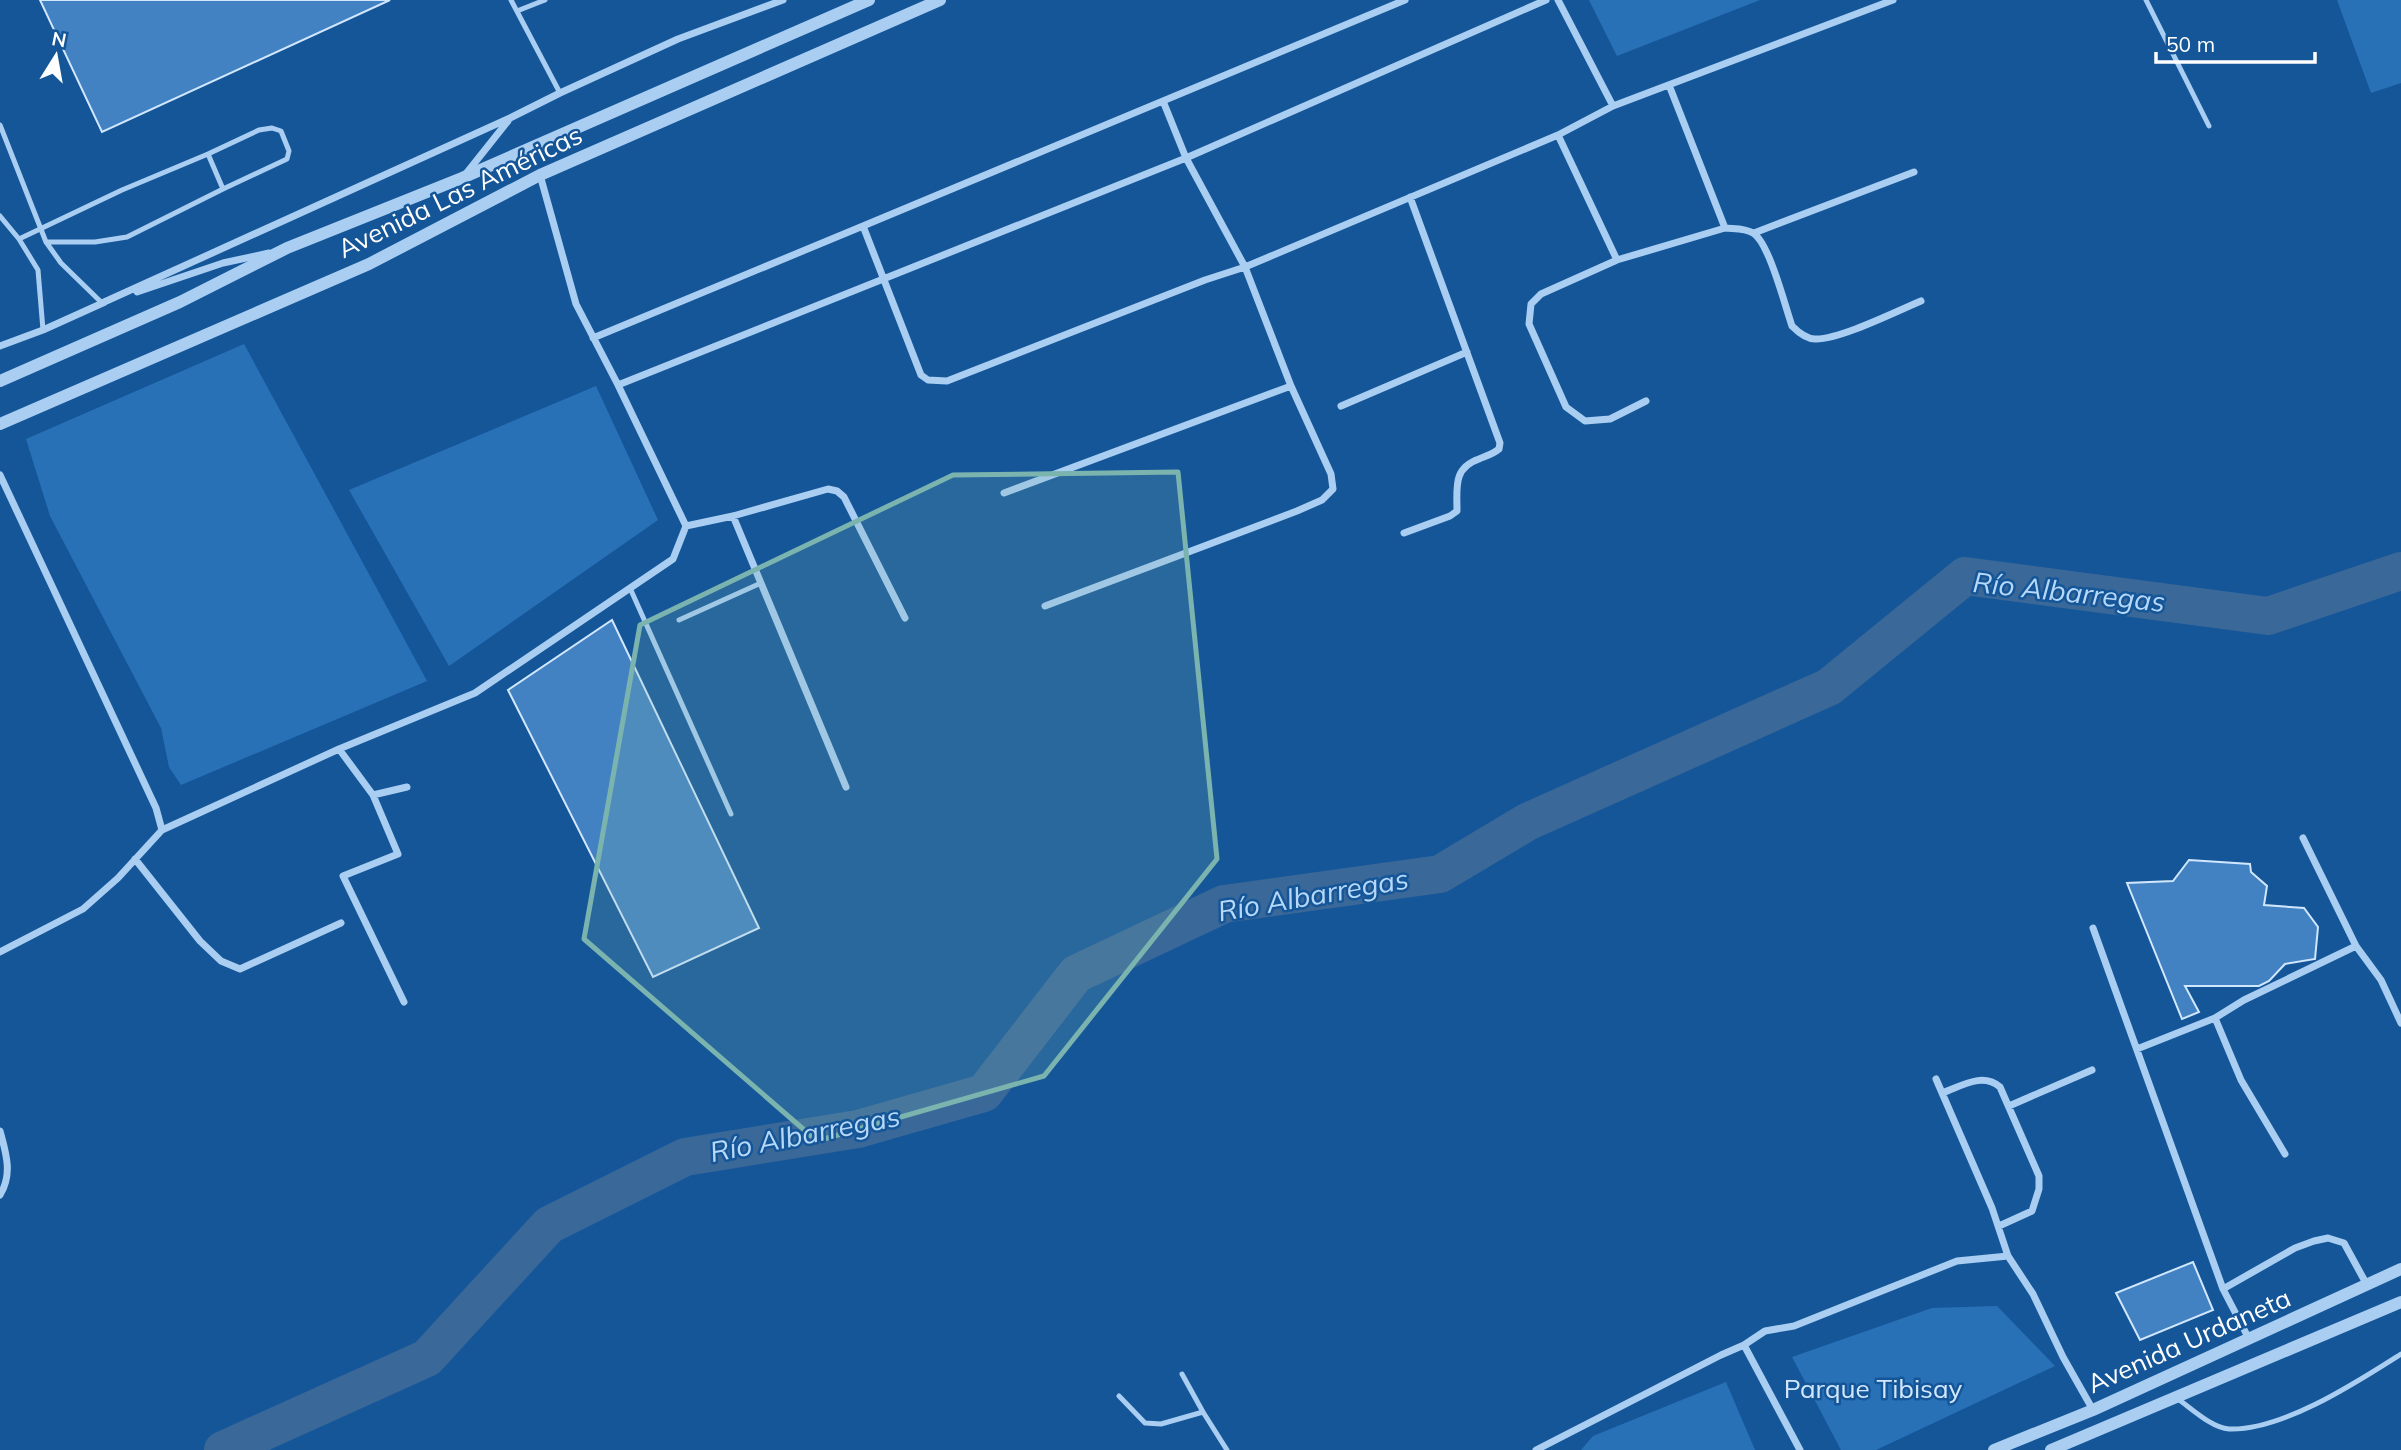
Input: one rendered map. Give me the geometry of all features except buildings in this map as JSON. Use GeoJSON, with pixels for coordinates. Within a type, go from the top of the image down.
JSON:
{"type":"FeatureCollection","features":[{"type":"Feature","properties":{"kind":"street"},"geometry":{"type":"LineString","coordinates":[[0,346],[43,330],[678,39],[783,0]]}},
{"type":"Feature","properties":{"kind":"street","name":"Avenida Las Américas"},"geometry":{"type":"LineString","coordinates":[[0,381],[180,302],[287,248],[463,178],[869,0]]}},
{"type":"Feature","properties":{"kind":"street","name":"Avenida Las Américas"},"geometry":{"type":"LineString","coordinates":[[0,424],[369,264],[540,175],[940,0]]}},
{"type":"Feature","properties":{"kind":"street"},"geometry":{"type":"LineString","coordinates":[[593,338],[1405,0]]}},
{"type":"Feature","properties":{"kind":"street"},"geometry":{"type":"LineString","coordinates":[[618,384],[1186,158],[1546,0]]}},
{"type":"Feature","properties":{"kind":"street"},"geometry":{"type":"LineString","coordinates":[[1558,0],[1614,106]]}},
{"type":"Feature","properties":{"kind":"street"},"geometry":{"type":"LineString","coordinates":[[863,226],[915,366],[928,380],[947,381],[1205,280],[1245,267],[1558,135],[1614,106],[1893,0]]}},
{"type":"Feature","properties":{"kind":"street"},"geometry":{"type":"LineString","coordinates":[[1669,85],[1725,228]]}},
{"type":"Feature","properties":{"kind":"street"},"geometry":{"type":"LineString","coordinates":[[1045,606],[1297,511],[1329,495],[1333,489],[1331,474],[1291,386],[1245,267],[1186,158],[1163,101]]}},
{"type":"Feature","properties":{"kind":"street"},"geometry":{"type":"LineString","coordinates":[[463,178],[510,118]]}},
{"type":"Feature","properties":{"kind":"street"},"geometry":{"type":"LineString","coordinates":[[1558,135],[1617,260]]}},
{"type":"Feature","properties":{"kind":"street"},"geometry":{"type":"LineString","coordinates":[[1754,233],[1914,172]]}},
{"type":"Feature","properties":{"kind":"street"},"geometry":{"type":"LineString","coordinates":[[0,952],[83,909],[118,878],[162,830],[339,749],[475,693],[673,559],[686,526],[618,384],[576,304],[540,175]]}},
{"type":"Feature","properties":{"kind":"street"},"geometry":{"type":"LineString","coordinates":[[1404,533],[1457,511],[1458,478],[1461,470],[1465,464],[1495,453],[1500,443],[1410,197]]}},
{"type":"Feature","properties":{"kind":"street"},"geometry":{"type":"LineString","coordinates":[[1646,401],[1610,419],[1585,421],[1566,407],[1529,324],[1531,304],[1541,294],[1617,260],[1725,228],[1754,233],[1765,245],[1792,326],[1813,340],[1833,336],[1921,301]]}},
{"type":"Feature","properties":{"kind":"street"},"geometry":{"type":"LineString","coordinates":[[102,303],[223,263],[287,248]]}},
{"type":"Feature","properties":{"kind":"street"},"geometry":{"type":"LineString","coordinates":[[1341,406],[1467,352]]}},
{"type":"Feature","properties":{"kind":"street"},"geometry":{"type":"LineString","coordinates":[[1004,493],[1291,386]]}},
{"type":"Feature","properties":{"kind":"street"},"geometry":{"type":"LineString","coordinates":[[0,475],[156,808],[162,830]]}},
{"type":"Feature","properties":{"kind":"street"},"geometry":{"type":"LineString","coordinates":[[686,526],[733,516],[828,489],[837,491],[844,497],[905,618]]}},
{"type":"Feature","properties":{"kind":"street"},"geometry":{"type":"LineString","coordinates":[[733,516],[846,787]]}},
{"type":"Feature","properties":{"kind":"street"},"geometry":{"type":"LineString","coordinates":[[339,749],[373,795],[398,854],[343,876],[404,1002]]}},
{"type":"Feature","properties":{"kind":"street"},"geometry":{"type":"LineString","coordinates":[[373,795],[407,788]]}},
{"type":"Feature","properties":{"kind":"street"},"geometry":{"type":"LineString","coordinates":[[2303,838],[2356,946],[2381,980],[2401,1023]]}},
{"type":"Feature","properties":{"kind":"street"},"geometry":{"type":"LineString","coordinates":[[135,859],[200,940],[221,961],[240,969],[341,923]]}},
{"type":"Feature","properties":{"kind":"street"},"geometry":{"type":"LineString","coordinates":[[2093,928],[2223,1289],[2249,1339]]}},
{"type":"Feature","properties":{"kind":"street"},"geometry":{"type":"LineString","coordinates":[[2137,1049],[2215,1018],[2245,1000],[2356,946]]}},
{"type":"Feature","properties":{"kind":"street"},"geometry":{"type":"LineString","coordinates":[[2215,1018],[2242,1080],[2285,1154]]}},
{"type":"Feature","properties":{"kind":"street"},"geometry":{"type":"LineString","coordinates":[[2009,1106],[2092,1070]]}},
{"type":"Feature","properties":{"kind":"street"},"geometry":{"type":"LineString","coordinates":[[1936,1079],[2008,1256],[2033,1294],[2092,1410]]}},
{"type":"Feature","properties":{"kind":"street"},"geometry":{"type":"LineString","coordinates":[[1942,1093],[1982,1079],[1992,1081],[2000,1087],[2039,1176],[2039,1189],[2032,1211],[1998,1226]]}},
{"type":"Feature","properties":{"kind":"street"},"geometry":{"type":"LineString","coordinates":[[0,1131],[9,1163],[5,1188],[0,1195]]}},
{"type":"Feature","properties":{"kind":"street"},"geometry":{"type":"LineString","coordinates":[[2223,1289],[2295,1248],[2328,1238],[2344,1243],[2367,1285]]}},
{"type":"Feature","properties":{"kind":"street"},"geometry":{"type":"LineString","coordinates":[[1536,1450],[1744,1345],[1765,1331],[1794,1326],[1957,1261],[2008,1256]]}},
{"type":"Feature","properties":{"kind":"street","name":"Avenida Urdaneta"},"geometry":{"type":"LineString","coordinates":[[1994,1450],[2092,1410],[2401,1269]]}},
{"type":"Feature","properties":{"kind":"street","name":"Avenida Urdaneta"},"geometry":{"type":"LineString","coordinates":[[2051,1450],[2401,1302]]}},
{"type":"Feature","properties":{"kind":"street"},"geometry":{"type":"LineString","coordinates":[[1744,1345],[1800,1450]]}},
{"type":"Feature","properties":{"kind":"lane"},"geometry":{"type":"LineString","coordinates":[[511,0],[560,93]]}},
{"type":"Feature","properties":{"kind":"lane"},"geometry":{"type":"LineString","coordinates":[[517,11],[545,0]]}},
{"type":"Feature","properties":{"kind":"lane"},"geometry":{"type":"LineString","coordinates":[[2146,0],[2209,127]]}},
{"type":"Feature","properties":{"kind":"lane"},"geometry":{"type":"LineString","coordinates":[[0,125],[46,242],[61,263],[102,303]]}},
{"type":"Feature","properties":{"kind":"lane"},"geometry":{"type":"LineString","coordinates":[[19,239],[259,130],[272,128],[281,131],[289,150],[287,159],[127,237],[95,242],[46,242]]}},
{"type":"Feature","properties":{"kind":"lane"},"geometry":{"type":"LineString","coordinates":[[208,154],[223,189]]}},
{"type":"Feature","properties":{"kind":"lane"},"geometry":{"type":"LineString","coordinates":[[0,216],[19,239],[38,270],[43,330]]}},
{"type":"Feature","properties":{"kind":"lane"},"geometry":{"type":"LineString","coordinates":[[679,620],[761,583]]}},
{"type":"Feature","properties":{"kind":"lane"},"geometry":{"type":"LineString","coordinates":[[630,588],[731,814]]}},
{"type":"Feature","properties":{"kind":"lane"},"geometry":{"type":"LineString","coordinates":[[2175,1398],[2217,1425],[2228,1429],[2264,1423],[2308,1407],[2355,1383],[2401,1354]]}},
{"type":"Feature","properties":{"kind":"lane"},"geometry":{"type":"LineString","coordinates":[[1182,1374],[1227,1450]]}},
{"type":"Feature","properties":{"kind":"lane"},"geometry":{"type":"LineString","coordinates":[[1119,1396],[1145,1423],[1161,1423],[1203,1412]]}},
{"type":"Feature","properties":{"kind":"highlighted area"},"geometry":{"type":"Polygon","coordinates":[[[1178,472],[1217,859],[1044,1076],[817,1141],[584,939],[640,625],[953,475],[1178,472]]]}},
{"type":"Feature","properties":{"kind":"green space"},"geometry":{"type":"Polygon","coordinates":[[[1589,0],[1760,0],[1617,56],[1589,0]]]}},
{"type":"Feature","properties":{"kind":"green space"},"geometry":{"type":"Polygon","coordinates":[[[2337,0],[2401,0],[2401,83],[2371,93],[2337,0]]]}},
{"type":"Feature","properties":{"kind":"green space"},"geometry":{"type":"Polygon","coordinates":[[[244,344],[427,681],[181,785],[169,767],[161,728],[50,516],[26,439],[244,344]]]}},
{"type":"Feature","properties":{"kind":"green space"},"geometry":{"type":"Polygon","coordinates":[[[596,386],[658,520],[449,666],[349,490],[596,386]]]}},
{"type":"Feature","properties":{"kind":"green space","name":"Parque Tibisay"},"geometry":{"type":"Polygon","coordinates":[[[1997,1306],[2055,1366],[1876,1450],[1841,1450],[1792,1357],[1932,1308],[1997,1306]]]}},
{"type":"Feature","properties":{"kind":"green space","name":"Parque Tibisay"},"geometry":{"type":"Polygon","coordinates":[[[1726,1382],[1755,1450],[1581,1450],[1593,1436],[1726,1382]]]}},
{"type":"Feature","properties":{"kind":"waterway","name":"Río Albarregas"},"geometry":{"type":"LineString","coordinates":[[223,1450],[427,1358],[549,1225],[685,1157],[858,1129],[984,1093],[1076,974],[1224,904],[1440,874],[1527,822],[1829,687],[1965,576],[2268,616],[2401,571]]}}]}
